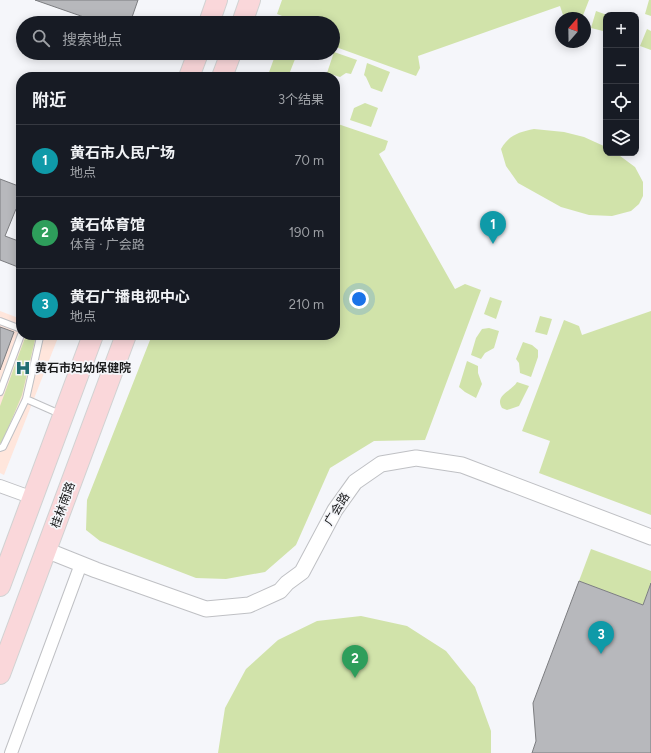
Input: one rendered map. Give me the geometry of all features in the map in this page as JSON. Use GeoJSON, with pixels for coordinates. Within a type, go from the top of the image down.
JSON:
{"type":"FeatureCollection","features":[{"type":"Feature","properties":{"kind":"main road"},"geometry":{"type":"LineString","coordinates":[[212,16],[218,0]]}},
{"type":"Feature","properties":{"kind":"main road"},"geometry":{"type":"LineString","coordinates":[[244,16],[250,0]]}},
{"type":"Feature","properties":{"kind":"main road"},"geometry":{"type":"LineString","coordinates":[[191,72],[195,60]]}},
{"type":"Feature","properties":{"kind":"main road"},"geometry":{"type":"LineString","coordinates":[[224,72],[228,60]]}},
{"type":"Feature","properties":{"kind":"main road"},"geometry":{"type":"LineString","coordinates":[[0,586],[91,340]]}},
{"type":"Feature","properties":{"kind":"main road","name":"桂林南路"},"geometry":{"type":"LineString","coordinates":[[0,674],[124,340]]}},
{"type":"Feature","properties":{"kind":"street","name":"广会路"},"geometry":{"type":"LineString","coordinates":[[46,550],[81,564],[206,608],[249,605],[280,591],[302,572],[335,510],[355,482],[381,464],[416,458],[462,465],[651,537]]}},
{"type":"Feature","properties":{"kind":"street"},"geometry":{"type":"LineString","coordinates":[[0,486],[33,498]]}},
{"type":"Feature","properties":{"kind":"street"},"geometry":{"type":"LineString","coordinates":[[11,753],[81,564]]}},
{"type":"Feature","properties":{"kind":"lane"},"geometry":{"type":"LineString","coordinates":[[0,321],[16,327]]}},
{"type":"Feature","properties":{"kind":"lane"},"geometry":{"type":"LineString","coordinates":[[0,392],[19,340]]}},
{"type":"Feature","properties":{"kind":"lane"},"geometry":{"type":"LineString","coordinates":[[0,448],[3,447],[26,399],[39,340]]}},
{"type":"Feature","properties":{"kind":"lane"},"geometry":{"type":"LineString","coordinates":[[26,399],[63,416]]}},
{"type":"Feature","properties":{"kind":"shaded area","name":"黄石市妇幼保健院"},"geometry":{"type":"Polygon","coordinates":[[[0,311],[16,317],[16,340],[57,340],[4,475],[0,473],[0,311]]]}},
{"type":"Feature","properties":{"kind":"green space"},"geometry":{"type":"Polygon","coordinates":[[[282,0],[589,0],[584,12],[562,12],[560,6],[418,56],[420,68],[416,76],[340,49],[340,16],[282,16],[277,14],[282,0]]]}},
{"type":"Feature","properties":{"kind":"green space"},"geometry":{"type":"Polygon","coordinates":[[[649,0],[651,0],[651,16],[645,14],[649,0]]]}},
{"type":"Feature","properties":{"kind":"green space"},"geometry":{"type":"Polygon","coordinates":[[[596,11],[603,14],[603,31],[591,28],[596,11]]]}},
{"type":"Feature","properties":{"kind":"green space"},"geometry":{"type":"Polygon","coordinates":[[[647,29],[651,31],[651,50],[640,46],[647,29]]]}},
{"type":"Feature","properties":{"kind":"green space"},"geometry":{"type":"Polygon","coordinates":[[[340,54],[357,60],[351,74],[346,73],[340,77],[340,72],[327,72],[331,60],[340,60],[340,54]]]}},
{"type":"Feature","properties":{"kind":"green space"},"geometry":{"type":"Polygon","coordinates":[[[273,60],[295,60],[290,72],[269,72],[273,60]]]}},
{"type":"Feature","properties":{"kind":"green space"},"geometry":{"type":"Polygon","coordinates":[[[367,63],[390,72],[382,92],[371,88],[364,75],[367,63]]]}},
{"type":"Feature","properties":{"kind":"green space"},"geometry":{"type":"Polygon","coordinates":[[[365,103],[378,108],[371,127],[350,120],[354,108],[365,103]]]}},
{"type":"Feature","properties":{"kind":"green space"},"geometry":{"type":"Polygon","coordinates":[[[340,125],[388,141],[385,150],[379,154],[455,289],[465,284],[481,290],[425,440],[374,441],[330,468],[296,545],[265,572],[226,579],[196,578],[100,541],[86,530],[87,500],[150,340],[340,340],[340,125]]]}},
{"type":"Feature","properties":{"kind":"green space"},"geometry":{"type":"Polygon","coordinates":[[[534,129],[564,132],[584,137],[603,146],[603,156],[620,156],[635,167],[643,182],[643,196],[639,204],[631,211],[612,216],[589,215],[561,207],[518,183],[506,166],[501,149],[507,140],[524,131],[534,129]]]}},
{"type":"Feature","properties":{"kind":"green space"},"geometry":{"type":"Polygon","coordinates":[[[490,297],[502,301],[496,319],[484,314],[490,297]]]}},
{"type":"Feature","properties":{"kind":"green space"},"geometry":{"type":"Polygon","coordinates":[[[651,311],[651,515],[539,473],[550,441],[522,431],[564,320],[579,326],[582,335],[651,311]]]}},
{"type":"Feature","properties":{"kind":"green space"},"geometry":{"type":"Polygon","coordinates":[[[540,316],[552,319],[547,335],[535,332],[540,316]]]}},
{"type":"Feature","properties":{"kind":"green space"},"geometry":{"type":"Polygon","coordinates":[[[489,328],[499,331],[494,348],[485,353],[481,359],[471,355],[476,338],[482,329],[489,328]]]}},
{"type":"Feature","properties":{"kind":"green space"},"geometry":{"type":"Polygon","coordinates":[[[24,340],[35,340],[22,395],[2,443],[0,443],[0,406],[24,340]]]}},
{"type":"Feature","properties":{"kind":"green space"},"geometry":{"type":"Polygon","coordinates":[[[523,342],[532,345],[538,350],[538,357],[531,377],[520,373],[519,363],[516,359],[523,342]]]}},
{"type":"Feature","properties":{"kind":"green space"},"geometry":{"type":"Polygon","coordinates":[[[467,361],[478,366],[478,373],[482,384],[476,398],[459,387],[467,361]]]}},
{"type":"Feature","properties":{"kind":"green space"},"geometry":{"type":"Polygon","coordinates":[[[517,382],[529,386],[519,406],[507,410],[502,408],[500,400],[502,396],[517,382]]]}},
{"type":"Feature","properties":{"kind":"green space"},"geometry":{"type":"Polygon","coordinates":[[[591,549],[651,571],[651,583],[643,605],[579,581],[591,549]]]}},
{"type":"Feature","properties":{"kind":"green space"},"geometry":{"type":"Polygon","coordinates":[[[361,616],[407,626],[446,651],[475,687],[491,731],[491,753],[218,753],[225,708],[246,669],[278,640],[317,621],[361,616]]]}},
{"type":"Feature","properties":{"kind":"building"},"geometry":{"type":"Polygon","coordinates":[[[35,0],[138,0],[132,16],[81,16],[35,0]]]}},
{"type":"Feature","properties":{"kind":"building"},"geometry":{"type":"Polygon","coordinates":[[[0,179],[16,185],[16,209],[5,236],[16,240],[16,266],[0,260],[0,179]]]}},
{"type":"Feature","properties":{"kind":"building"},"geometry":{"type":"Polygon","coordinates":[[[0,327],[14,332],[0,370],[0,327]]]}},
{"type":"Feature","properties":{"kind":"building"},"geometry":{"type":"Polygon","coordinates":[[[579,581],[643,605],[651,583],[651,753],[532,753],[536,741],[533,703],[579,581]]]}},
{"type":"Feature","properties":{"kind":"place","name":"黄石市人民广场"},"geometry":{"type":"Point","coordinates":[493,244]}},
{"type":"Feature","properties":{"kind":"place","name":"黄石市妇幼保健院"},"geometry":{"type":"Point","coordinates":[23,368]}},
{"type":"Feature","properties":{"kind":"place","name":"黄石广播电视中心"},"geometry":{"type":"Point","coordinates":[601,654]}},
{"type":"Feature","properties":{"kind":"place","name":"黄石体育馆"},"geometry":{"type":"Point","coordinates":[355,678]}}]}
